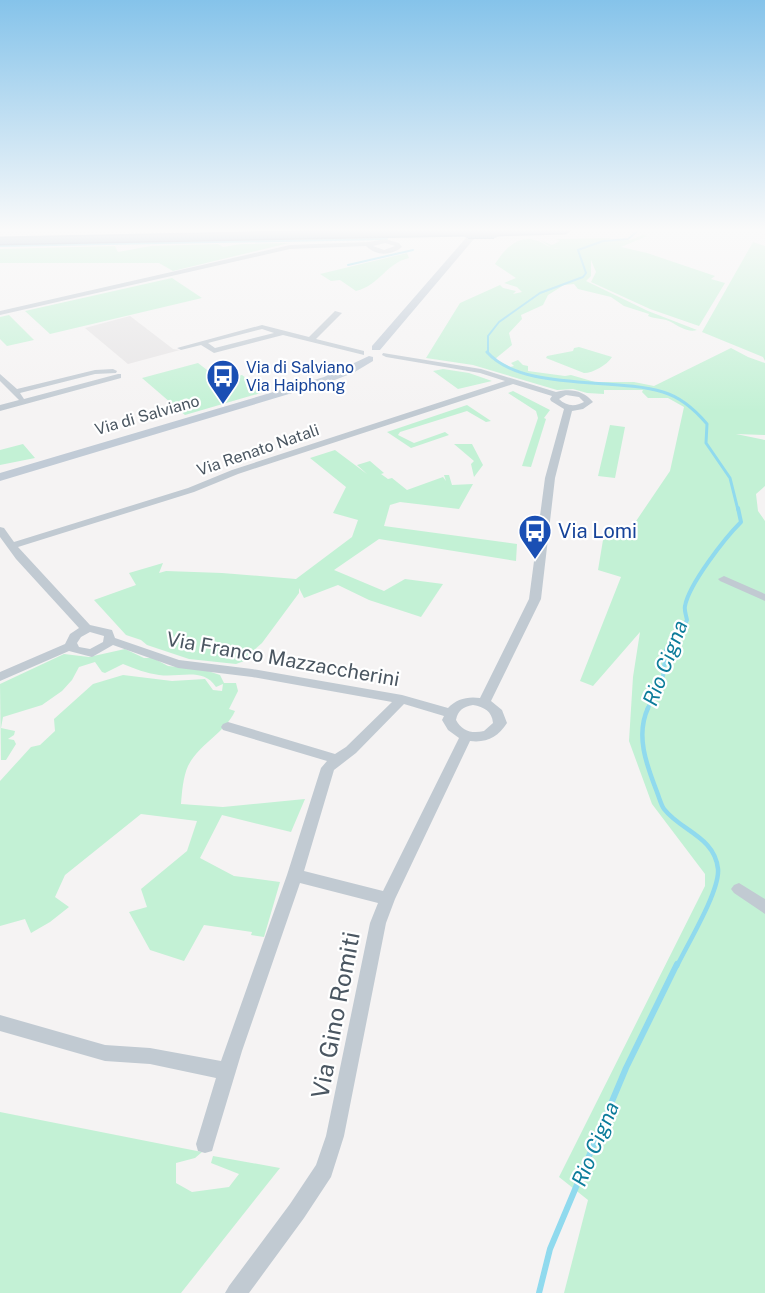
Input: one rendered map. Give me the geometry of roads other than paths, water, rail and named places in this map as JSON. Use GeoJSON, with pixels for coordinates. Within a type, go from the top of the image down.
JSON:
{"type":"FeatureCollection","features":[{"type":"Feature","properties":{"kind":"street"},"geometry":{"type":"LineString","coordinates":[[0,313],[101,290]]}},
{"type":"Feature","properties":{"kind":"street","name":"Via di Salviano"},"geometry":{"type":"LineString","coordinates":[[0,477],[43,462],[349,371],[373,354],[423,290]]}},
{"type":"Feature","properties":{"kind":"street"},"geometry":{"type":"LineString","coordinates":[[310,340],[338,312]]}},
{"type":"Feature","properties":{"kind":"street"},"geometry":{"type":"LineString","coordinates":[[181,348],[203,343],[214,351],[282,332],[373,354],[471,368],[557,395],[575,393],[588,399],[588,404],[568,408],[556,402],[554,399],[557,395]]}},
{"type":"Feature","properties":{"kind":"street"},"geometry":{"type":"LineString","coordinates":[[0,408],[116,373],[95,372],[15,393]]}},
{"type":"Feature","properties":{"kind":"street"},"geometry":{"type":"LineString","coordinates":[[0,376],[23,402]]}},
{"type":"Feature","properties":{"kind":"street","name":"Via Renato Natali"},"geometry":{"type":"LineString","coordinates":[[12,546],[191,490],[235,472],[514,381]]}},
{"type":"Feature","properties":{"kind":"street"},"geometry":{"type":"LineString","coordinates":[[484,703],[532,608],[538,590],[549,487],[568,408]]}},
{"type":"Feature","properties":{"kind":"street"},"geometry":{"type":"LineString","coordinates":[[0,469],[43,462]]}},
{"type":"Feature","properties":{"kind":"street"},"geometry":{"type":"LineString","coordinates":[[0,530],[87,629]]}},
{"type":"Feature","properties":{"kind":"street"},"geometry":{"type":"LineString","coordinates":[[724,579],[765,598]]}},
{"type":"Feature","properties":{"kind":"street"},"geometry":{"type":"LineString","coordinates":[[87,629],[104,630],[108,633],[110,640],[104,648],[92,653],[79,652],[72,646],[74,636],[87,629]]}},
{"type":"Feature","properties":{"kind":"street","name":"Via Franco Mazzaccherini"},"geometry":{"type":"LineString","coordinates":[[110,640],[178,664],[252,673],[402,699],[450,713]]}},
{"type":"Feature","properties":{"kind":"street"},"geometry":{"type":"LineString","coordinates":[[0,677],[72,646]]}},
{"type":"Feature","properties":{"kind":"street"},"geometry":{"type":"LineString","coordinates":[[206,1144],[226,1071],[295,875],[328,768],[351,750],[402,699]]}},
{"type":"Feature","properties":{"kind":"street"},"geometry":{"type":"LineString","coordinates":[[466,702],[484,703],[496,710],[500,716],[498,729],[484,737],[466,736],[452,726],[449,720],[453,708],[466,702]]}},
{"type":"Feature","properties":{"kind":"street"},"geometry":{"type":"LineString","coordinates":[[228,727],[337,759]]}},
{"type":"Feature","properties":{"kind":"street","name":"Via Gino Romiti"},"geometry":{"type":"LineString","coordinates":[[236,1293],[297,1211],[324,1170],[335,1136],[378,923],[387,899],[466,736]]}},
{"type":"Feature","properties":{"kind":"street"},"geometry":{"type":"LineString","coordinates":[[295,875],[387,899]]}},
{"type":"Feature","properties":{"kind":"street"},"geometry":{"type":"LineString","coordinates":[[738,889],[765,907]]}},
{"type":"Feature","properties":{"kind":"street"},"geometry":{"type":"LineString","coordinates":[[0,1023],[105,1053],[150,1056],[226,1071]]}},
{"type":"Feature","properties":{"kind":"waterway","name":"Rio Cigna"},"geometry":{"type":"LineString","coordinates":[[488,353],[488,336],[499,322],[547,290]]}},
{"type":"Feature","properties":{"kind":"waterway","name":"Rio Cigna"},"geometry":{"type":"LineString","coordinates":[[488,353],[503,365],[522,373],[545,378],[643,388],[669,394],[681,401],[693,409],[707,424],[706,443],[730,478],[738,510]]}},
{"type":"Feature","properties":{"kind":"waterway","name":"Rio Cigna"},"geometry":{"type":"LineString","coordinates":[[647,710],[663,676],[666,650],[681,632],[687,620],[685,608],[688,597],[708,562],[741,522],[738,508]]}},
{"type":"Feature","properties":{"kind":"waterway","name":"Rio Cigna"},"geometry":{"type":"LineString","coordinates":[[648,708],[644,719],[642,740],[662,805],[671,817],[711,849],[718,869],[709,904],[677,966]]}},
{"type":"Feature","properties":{"kind":"waterway","name":"Rio Cigna"},"geometry":{"type":"LineString","coordinates":[[539,1293],[550,1249],[626,1068],[677,964]]}},
{"type":"Feature","properties":{"kind":"place","name":"Via di Salviano Via Haiphong"},"geometry":{"type":"Point","coordinates":[223,405]}},
{"type":"Feature","properties":{"kind":"place","name":"Via Lomi"},"geometry":{"type":"Point","coordinates":[535,560]}}]}
